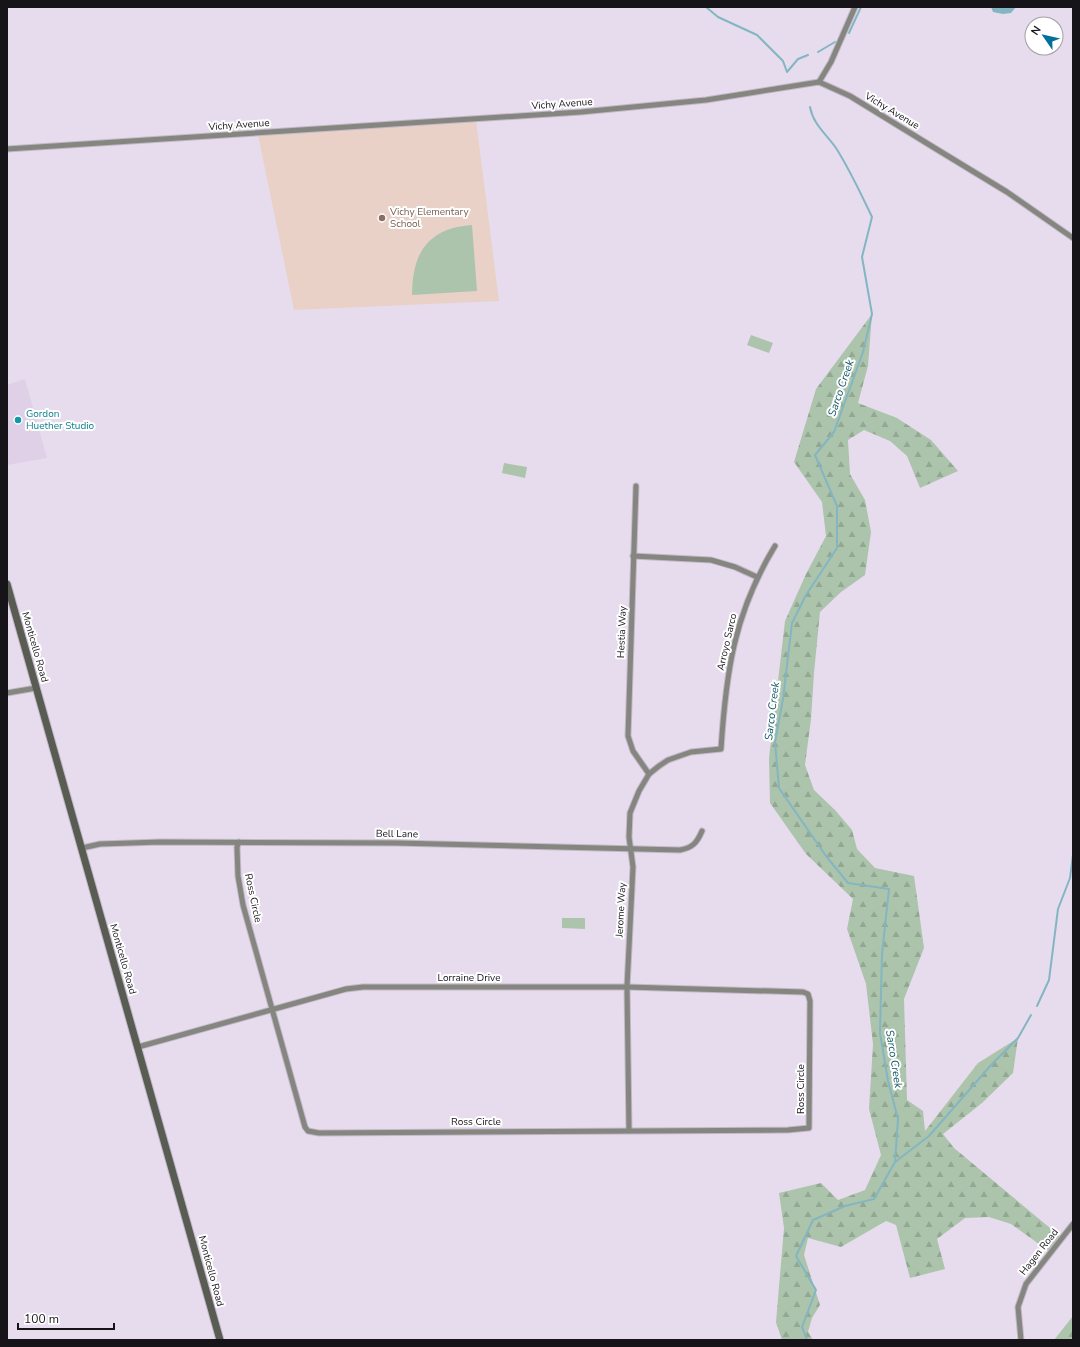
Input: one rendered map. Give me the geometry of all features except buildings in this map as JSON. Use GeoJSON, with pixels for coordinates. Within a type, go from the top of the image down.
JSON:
{"type":"FeatureCollection","features":[{"type":"Feature","properties":{"kind":"main road","name":"Monticello Road"},"geometry":{"type":"LineString","coordinates":[[7,584],[220,1340]]}},
{"type":"Feature","properties":{"kind":"street"},"geometry":{"type":"LineString","coordinates":[[820,82],[831,62],[855,7]]}},
{"type":"Feature","properties":{"kind":"street","name":"Vichy Avenue"},"geometry":{"type":"LineString","coordinates":[[7,149],[581,112],[706,100],[820,82],[850,96],[1007,192],[1073,238]]}},
{"type":"Feature","properties":{"kind":"street","name":"Hestia Way"},"geometry":{"type":"LineString","coordinates":[[636,486],[628,736],[633,751],[649,774]]}},
{"type":"Feature","properties":{"kind":"street","name":"Arroyo Sarco"},"geometry":{"type":"LineString","coordinates":[[721,749],[730,658],[742,614],[757,577],[775,546]]}},
{"type":"Feature","properties":{"kind":"street"},"geometry":{"type":"LineString","coordinates":[[633,556],[711,560],[735,567],[757,577]]}},
{"type":"Feature","properties":{"kind":"street"},"geometry":{"type":"LineString","coordinates":[[7,693],[36,688]]}},
{"type":"Feature","properties":{"kind":"street","name":"Jerome Way"},"geometry":{"type":"LineString","coordinates":[[629,1130],[627,987],[633,867],[630,849],[630,813],[639,791],[649,774],[668,760],[690,752],[721,749]]}},
{"type":"Feature","properties":{"kind":"street","name":"Bell Lane"},"geometry":{"type":"LineString","coordinates":[[82,848],[100,844],[239,842],[396,843],[680,850],[696,844],[702,831]]}},
{"type":"Feature","properties":{"kind":"street","name":"Ross Circle"},"geometry":{"type":"LineString","coordinates":[[239,842],[237,847],[239,888],[271,1010],[305,1127],[314,1132],[788,1130],[809,1128],[810,1010],[808,994]]}},
{"type":"Feature","properties":{"kind":"street","name":"Lorraine Drive"},"geometry":{"type":"LineString","coordinates":[[138,1047],[346,989],[374,986],[627,987],[803,992],[808,994]]}},
{"type":"Feature","properties":{"kind":"street","name":"Hagen Road"},"geometry":{"type":"LineString","coordinates":[[1021,1340],[1018,1307],[1021,1294],[1031,1276],[1073,1224]]}},
{"type":"Feature","properties":{"kind":"shaded area","name":"Vichy Elementary School"},"geometry":{"type":"Polygon","coordinates":[[[476,120],[499,301],[294,310],[258,135],[476,120]]]}},
{"type":"Feature","properties":{"kind":"shaded area"},"geometry":{"type":"Polygon","coordinates":[[[25,379],[47,458],[7,465],[7,385],[25,379]]]}},
{"type":"Feature","properties":{"kind":"green space"},"geometry":{"type":"Polygon","coordinates":[[[472,225],[477,291],[412,295],[415,267],[419,255],[426,245],[434,237],[444,231],[472,225]]]}},
{"type":"Feature","properties":{"kind":"green space"},"geometry":{"type":"Polygon","coordinates":[[[872,314],[868,366],[858,403],[897,418],[931,440],[958,471],[920,488],[907,456],[890,441],[864,430],[848,440],[850,474],[865,500],[871,532],[865,575],[841,592],[820,612],[811,719],[805,765],[814,790],[835,810],[852,830],[857,849],[875,868],[914,876],[924,948],[904,999],[907,1100],[923,1111],[925,1131],[978,1063],[1018,1038],[1013,1073],[982,1103],[943,1134],[954,1148],[1062,1238],[1050,1252],[1011,1224],[989,1217],[965,1218],[937,1239],[945,1269],[910,1278],[896,1225],[886,1221],[841,1247],[808,1238],[804,1255],[820,1305],[812,1318],[808,1332],[813,1340],[782,1340],[776,1322],[784,1228],[779,1193],[821,1183],[838,1200],[865,1190],[881,1155],[869,1109],[873,1044],[866,984],[847,929],[853,899],[806,854],[770,803],[769,758],[785,621],[806,574],[826,536],[822,502],[794,462],[816,389],[872,314]]]}},
{"type":"Feature","properties":{"kind":"green space"},"geometry":{"type":"Polygon","coordinates":[[[751,335],[773,343],[769,353],[747,345],[751,335]]]}},
{"type":"Feature","properties":{"kind":"green space"},"geometry":{"type":"Polygon","coordinates":[[[504,463],[527,467],[525,478],[502,473],[504,463]]]}},
{"type":"Feature","properties":{"kind":"green space"},"geometry":{"type":"Polygon","coordinates":[[[562,918],[585,918],[585,929],[562,928],[562,918]]]}},
{"type":"Feature","properties":{"kind":"green space"},"geometry":{"type":"Polygon","coordinates":[[[1073,1316],[1073,1340],[1054,1340],[1073,1316]]]}},
{"type":"Feature","properties":{"kind":"water"},"geometry":{"type":"Polygon","coordinates":[[[991,7],[1016,7],[1011,13],[1003,14],[993,12],[991,7]]]}},
{"type":"Feature","properties":{"kind":"waterway","name":"Sarco Creek"},"geometry":{"type":"LineString","coordinates":[[706,7],[718,17],[757,35],[783,61],[787,72],[798,59],[808,55]]}},
{"type":"Feature","properties":{"kind":"waterway"},"geometry":{"type":"LineString","coordinates":[[849,33],[861,7]]}},
{"type":"Feature","properties":{"kind":"waterway"},"geometry":{"type":"LineString","coordinates":[[818,52],[835,42]]}},
{"type":"Feature","properties":{"kind":"waterway","name":"Sarco Creek"},"geometry":{"type":"LineString","coordinates":[[807,1340],[802,1327],[816,1290],[796,1256],[813,1220],[845,1206],[874,1199],[895,1162],[898,1119],[888,1081],[880,1033],[882,954],[889,889],[848,883],[826,856],[779,788],[775,742],[783,699],[792,623],[806,595],[837,548],[837,506],[815,455],[834,432],[863,352],[872,314],[862,257],[872,217],[846,165],[836,148],[817,124],[810,107]]}},
{"type":"Feature","properties":{"kind":"waterway"},"geometry":{"type":"LineString","coordinates":[[1037,1006],[1049,980],[1058,909],[1070,878],[1073,855]]}},
{"type":"Feature","properties":{"kind":"waterway"},"geometry":{"type":"LineString","coordinates":[[895,1162],[929,1136],[992,1064],[1018,1038],[1031,1015]]}},
{"type":"Feature","properties":{"kind":"place","name":"Vichy Elementary School"},"geometry":{"type":"Point","coordinates":[382,218]}},
{"type":"Feature","properties":{"kind":"place","name":"Gordon Huether Studio"},"geometry":{"type":"Point","coordinates":[18,420]}}]}
